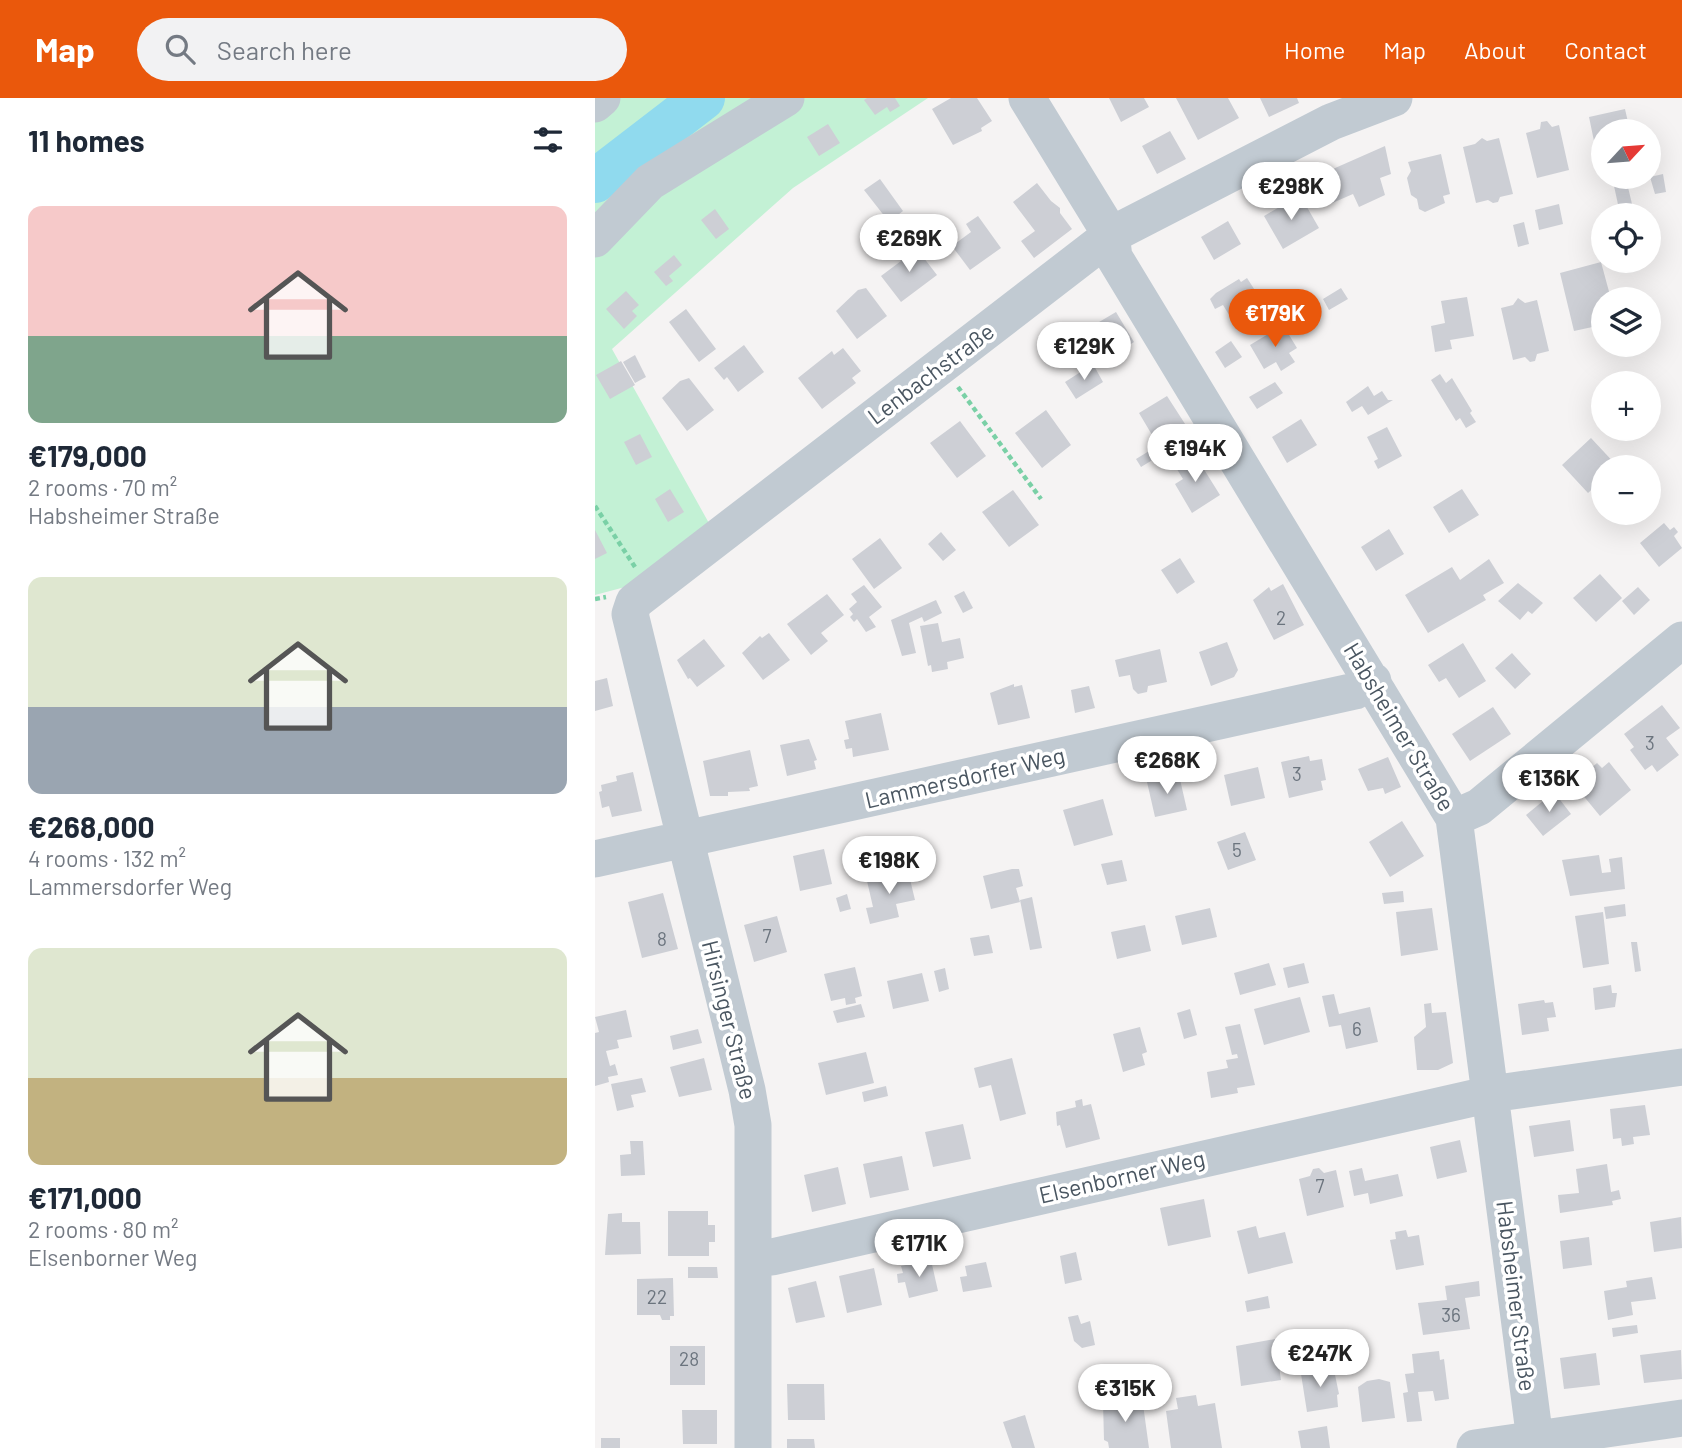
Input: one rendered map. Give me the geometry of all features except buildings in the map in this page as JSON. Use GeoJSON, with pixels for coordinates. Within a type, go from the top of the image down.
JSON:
{"type":"FeatureCollection","features":[{"type":"Feature","properties":{"kind":"street"},"geometry":{"type":"LineString","coordinates":[[595,104],[602,98]]}},
{"type":"Feature","properties":{"kind":"street"},"geometry":{"type":"LineString","coordinates":[[595,239],[650,182],[786,98]]}},
{"type":"Feature","properties":{"kind":"street","name":"Habsheimer Straße"},"geometry":{"type":"LineString","coordinates":[[1027,98],[1111,235],[1114,257],[1454,818],[1535,1440]]}},
{"type":"Feature","properties":{"kind":"street","name":"Lenbachstraße"},"geometry":{"type":"LineString","coordinates":[[642,596],[1111,235],[1331,122],[1394,98]]}},
{"type":"Feature","properties":{"kind":"street","name":"Hirsinger Straße"},"geometry":{"type":"LineString","coordinates":[[642,596],[630,614],[747,1090],[753,1125],[753,1448]]}},
{"type":"Feature","properties":{"kind":"street"},"geometry":{"type":"LineString","coordinates":[[1454,818],[1479,807],[1682,640]]}},
{"type":"Feature","properties":{"kind":"street","name":"Lammersdorfer Weg"},"geometry":{"type":"LineString","coordinates":[[595,859],[1355,691],[1373,681]]}},
{"type":"Feature","properties":{"kind":"street","name":"Elsenborner Weg"},"geometry":{"type":"LineString","coordinates":[[753,1256],[772,1257],[1491,1094],[1682,1067]]}},
{"type":"Feature","properties":{"kind":"street"},"geometry":{"type":"LineString","coordinates":[[1475,1448],[1682,1418]]}},
{"type":"Feature","properties":{"kind":"path"},"geometry":{"type":"LineString","coordinates":[[942,365],[1041,499]]}},
{"type":"Feature","properties":{"kind":"path"},"geometry":{"type":"LineString","coordinates":[[595,507],[642,596]]}},
{"type":"Feature","properties":{"kind":"green space"},"geometry":{"type":"Polygon","coordinates":[[[617,98],[928,98],[793,188],[612,349],[710,525],[625,587],[595,595],[595,119],[617,98]]]}},
{"type":"Feature","properties":{"kind":"waterway"},"geometry":{"type":"LineString","coordinates":[[595,181],[703,98]]}}]}
